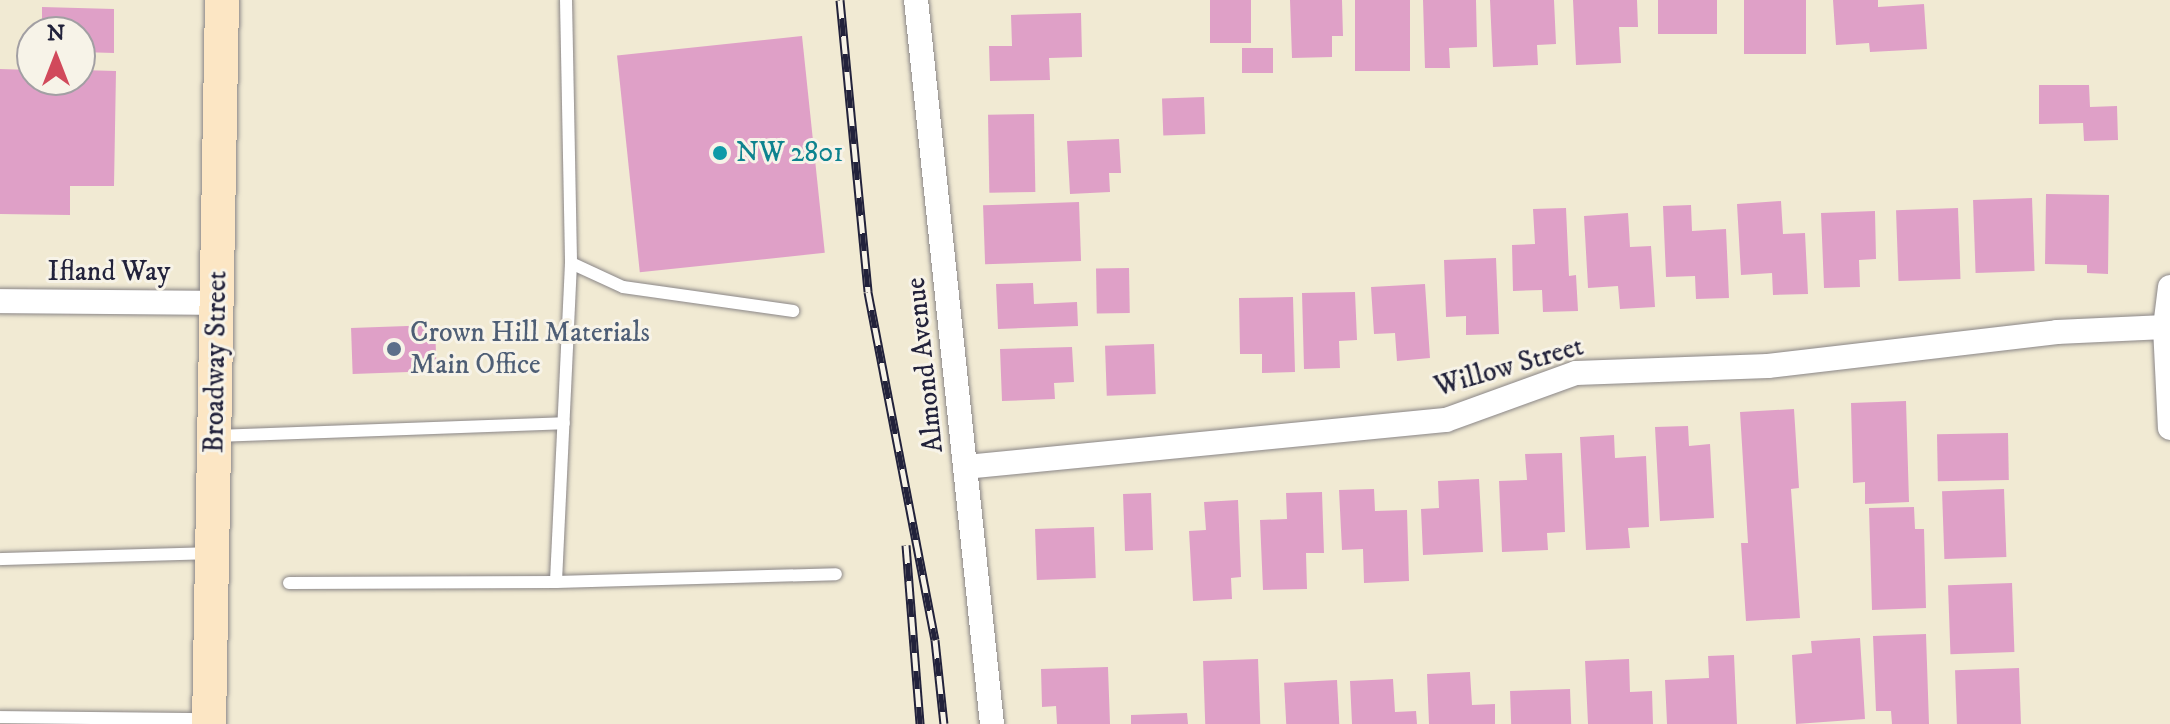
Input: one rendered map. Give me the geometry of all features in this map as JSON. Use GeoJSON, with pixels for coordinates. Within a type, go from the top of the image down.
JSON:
{"type":"FeatureCollection","features":[{"type":"Feature","properties":{"kind":"main road","name":"Broadway Street"},"geometry":{"type":"LineString","coordinates":[[209,721],[222,0]]}},
{"type":"Feature","properties":{"kind":"street","name":"Almond Avenue"},"geometry":{"type":"LineString","coordinates":[[916,0],[992,724]]}},
{"type":"Feature","properties":{"kind":"street"},"geometry":{"type":"LineString","coordinates":[[2170,287],[2165,327],[2170,428]]}},
{"type":"Feature","properties":{"kind":"street","name":"Ifland Way"},"geometry":{"type":"LineString","coordinates":[[0,301],[218,303]]}},
{"type":"Feature","properties":{"kind":"street","name":"Willow Street"},"geometry":{"type":"LineString","coordinates":[[966,467],[1446,420],[1576,373],[1768,366],[2057,332],[2165,327]]}},
{"type":"Feature","properties":{"kind":"lane"},"geometry":{"type":"LineString","coordinates":[[556,582],[571,263],[566,0]]}},
{"type":"Feature","properties":{"kind":"lane"},"geometry":{"type":"LineString","coordinates":[[571,263],[623,287],[793,311]]}},
{"type":"Feature","properties":{"kind":"lane"},"geometry":{"type":"LineString","coordinates":[[215,436],[564,423]]}},
{"type":"Feature","properties":{"kind":"lane"},"geometry":{"type":"LineString","coordinates":[[0,559],[213,553]]}},
{"type":"Feature","properties":{"kind":"lane"},"geometry":{"type":"LineString","coordinates":[[289,583],[556,582],[836,574]]}},
{"type":"Feature","properties":{"kind":"lane"},"geometry":{"type":"LineString","coordinates":[[0,717],[209,721]]}},
{"type":"Feature","properties":{"kind":"building"},"geometry":{"type":"Polygon","coordinates":[[[1210,0],[1251,0],[1251,43],[1210,43],[1210,0]]]}},
{"type":"Feature","properties":{"kind":"building"},"geometry":{"type":"Polygon","coordinates":[[[1290,0],[1342,0],[1343,36],[1332,36],[1332,57],[1292,58],[1290,0]]]}},
{"type":"Feature","properties":{"kind":"building"},"geometry":{"type":"Polygon","coordinates":[[[1355,0],[1410,0],[1410,71],[1355,71],[1355,0]]]}},
{"type":"Feature","properties":{"kind":"building"},"geometry":{"type":"Polygon","coordinates":[[[1423,0],[1476,0],[1477,47],[1449,48],[1450,68],[1425,68],[1423,0]]]}},
{"type":"Feature","properties":{"kind":"building"},"geometry":{"type":"Polygon","coordinates":[[[1490,0],[1554,0],[1556,44],[1537,45],[1538,65],[1493,67],[1490,0]]]}},
{"type":"Feature","properties":{"kind":"building"},"geometry":{"type":"Polygon","coordinates":[[[1573,0],[1637,0],[1638,27],[1619,27],[1621,63],[1576,65],[1573,0]]]}},
{"type":"Feature","properties":{"kind":"building"},"geometry":{"type":"Polygon","coordinates":[[[1658,0],[1717,0],[1717,34],[1658,34],[1658,0]]]}},
{"type":"Feature","properties":{"kind":"building"},"geometry":{"type":"Polygon","coordinates":[[[1744,0],[1806,0],[1806,54],[1744,54],[1744,0]]]}},
{"type":"Feature","properties":{"kind":"building"},"geometry":{"type":"Polygon","coordinates":[[[1833,0],[1878,0],[1878,7],[1924,4],[1927,49],[1870,52],[1869,43],[1836,45],[1833,0]]]}},
{"type":"Feature","properties":{"kind":"building"},"geometry":{"type":"Polygon","coordinates":[[[42,7],[114,9],[114,53],[96,52],[96,16],[42,16],[42,7]]]}},
{"type":"Feature","properties":{"kind":"building"},"geometry":{"type":"Polygon","coordinates":[[[1081,13],[1082,57],[1049,58],[1050,80],[990,81],[989,46],[1012,46],[1011,15],[1081,13]]]}},
{"type":"Feature","properties":{"kind":"building","name":"NW 2801"},"geometry":{"type":"Polygon","coordinates":[[[802,36],[825,253],[640,272],[617,55],[802,36]]]}},
{"type":"Feature","properties":{"kind":"building"},"geometry":{"type":"Polygon","coordinates":[[[1242,48],[1273,48],[1273,73],[1242,73],[1242,48]]]}},
{"type":"Feature","properties":{"kind":"building"},"geometry":{"type":"Polygon","coordinates":[[[0,69],[16,70],[16,96],[96,96],[96,70],[116,71],[114,186],[70,186],[70,215],[0,214],[0,69]]]}},
{"type":"Feature","properties":{"kind":"building"},"geometry":{"type":"Polygon","coordinates":[[[2039,85],[2089,85],[2090,107],[2117,106],[2118,140],[2084,141],[2083,123],[2039,124],[2039,85]]]}},
{"type":"Feature","properties":{"kind":"building"},"geometry":{"type":"Polygon","coordinates":[[[1204,97],[1205,134],[1163,135],[1162,98],[1204,97]]]}},
{"type":"Feature","properties":{"kind":"building"},"geometry":{"type":"Polygon","coordinates":[[[1034,114],[1035,192],[989,193],[988,115],[1034,114]]]}},
{"type":"Feature","properties":{"kind":"building"},"geometry":{"type":"Polygon","coordinates":[[[1119,139],[1121,173],[1109,173],[1110,192],[1070,194],[1067,141],[1119,139]]]}},
{"type":"Feature","properties":{"kind":"building"},"geometry":{"type":"Polygon","coordinates":[[[2046,194],[2109,195],[2108,274],[2087,273],[2087,265],[2045,264],[2046,194]]]}},
{"type":"Feature","properties":{"kind":"building"},"geometry":{"type":"Polygon","coordinates":[[[2032,198],[2035,271],[1976,273],[1973,200],[2032,198]]]}},
{"type":"Feature","properties":{"kind":"building"},"geometry":{"type":"Polygon","coordinates":[[[1781,201],[1783,234],[1805,233],[1808,294],[1773,295],[1772,273],[1741,275],[1737,204],[1781,201]]]}},
{"type":"Feature","properties":{"kind":"building"},"geometry":{"type":"Polygon","coordinates":[[[1079,202],[1081,261],[985,264],[983,205],[1079,202]]]}},
{"type":"Feature","properties":{"kind":"building"},"geometry":{"type":"Polygon","coordinates":[[[1691,205],[1692,231],[1726,229],[1729,298],[1696,299],[1695,276],[1666,277],[1663,206],[1691,205]]]}},
{"type":"Feature","properties":{"kind":"building"},"geometry":{"type":"Polygon","coordinates":[[[1566,208],[1569,276],[1576,275],[1578,311],[1543,312],[1542,290],[1513,291],[1512,245],[1535,244],[1533,209],[1566,208]]]}},
{"type":"Feature","properties":{"kind":"building"},"geometry":{"type":"Polygon","coordinates":[[[1958,208],[1960,279],[1899,281],[1896,210],[1958,208]]]}},
{"type":"Feature","properties":{"kind":"building"},"geometry":{"type":"Polygon","coordinates":[[[1875,211],[1876,259],[1859,260],[1860,287],[1824,288],[1821,213],[1875,211]]]}},
{"type":"Feature","properties":{"kind":"building"},"geometry":{"type":"Polygon","coordinates":[[[1628,213],[1630,247],[1651,246],[1655,307],[1620,309],[1618,286],[1588,288],[1584,216],[1628,213]]]}},
{"type":"Feature","properties":{"kind":"building"},"geometry":{"type":"Polygon","coordinates":[[[1496,258],[1499,334],[1466,335],[1466,316],[1446,317],[1444,260],[1496,258]]]}},
{"type":"Feature","properties":{"kind":"building"},"geometry":{"type":"Polygon","coordinates":[[[1129,268],[1130,313],[1097,314],[1096,269],[1129,268]]]}},
{"type":"Feature","properties":{"kind":"building"},"geometry":{"type":"Polygon","coordinates":[[[1033,283],[1034,304],[1077,302],[1078,326],[998,329],[996,284],[1033,283]]]}},
{"type":"Feature","properties":{"kind":"building"},"geometry":{"type":"Polygon","coordinates":[[[1425,284],[1430,358],[1397,361],[1395,333],[1374,334],[1371,287],[1425,284]]]}},
{"type":"Feature","properties":{"kind":"building"},"geometry":{"type":"Polygon","coordinates":[[[1355,292],[1357,340],[1339,341],[1340,368],[1304,369],[1302,293],[1355,292]]]}},
{"type":"Feature","properties":{"kind":"building"},"geometry":{"type":"Polygon","coordinates":[[[1293,297],[1295,372],[1262,373],[1262,354],[1240,354],[1239,298],[1293,297]]]}},
{"type":"Feature","properties":{"kind":"building","name":"Crown Hill Materials Main Office"},"geometry":{"type":"Polygon","coordinates":[[[435,325],[437,371],[353,374],[351,328],[435,325]]]}},
{"type":"Feature","properties":{"kind":"building"},"geometry":{"type":"Polygon","coordinates":[[[1154,344],[1156,394],[1107,396],[1105,346],[1154,344]]]}},
{"type":"Feature","properties":{"kind":"building"},"geometry":{"type":"Polygon","coordinates":[[[1072,347],[1074,382],[1054,383],[1055,399],[1002,401],[1000,349],[1072,347]]]}},
{"type":"Feature","properties":{"kind":"building"},"geometry":{"type":"Polygon","coordinates":[[[1906,401],[1909,502],[1865,504],[1865,482],[1853,483],[1851,403],[1906,401]]]}},
{"type":"Feature","properties":{"kind":"building"},"geometry":{"type":"Polygon","coordinates":[[[1794,409],[1799,488],[1791,489],[1800,618],[1746,621],[1741,543],[1748,543],[1740,412],[1794,409]]]}},
{"type":"Feature","properties":{"kind":"building"},"geometry":{"type":"Polygon","coordinates":[[[1688,426],[1689,446],[1710,444],[1714,518],[1660,521],[1655,427],[1688,426]]]}},
{"type":"Feature","properties":{"kind":"building"},"geometry":{"type":"Polygon","coordinates":[[[2008,433],[2009,480],[1938,481],[1937,434],[2008,433]]]}},
{"type":"Feature","properties":{"kind":"building"},"geometry":{"type":"Polygon","coordinates":[[[1614,435],[1615,458],[1646,456],[1649,527],[1628,528],[1630,548],[1586,550],[1580,437],[1614,435]]]}},
{"type":"Feature","properties":{"kind":"building"},"geometry":{"type":"Polygon","coordinates":[[[1562,453],[1565,532],[1547,533],[1548,550],[1502,552],[1499,481],[1527,480],[1525,454],[1562,453]]]}},
{"type":"Feature","properties":{"kind":"building"},"geometry":{"type":"Polygon","coordinates":[[[1479,479],[1483,552],[1423,555],[1421,509],[1439,508],[1438,481],[1479,479]]]}},
{"type":"Feature","properties":{"kind":"building"},"geometry":{"type":"Polygon","coordinates":[[[1374,489],[1375,511],[1407,510],[1409,581],[1364,583],[1363,549],[1342,550],[1339,490],[1374,489]]]}},
{"type":"Feature","properties":{"kind":"building"},"geometry":{"type":"Polygon","coordinates":[[[2004,489],[2006,557],[1944,559],[1942,491],[2004,489]]]}},
{"type":"Feature","properties":{"kind":"building"},"geometry":{"type":"Polygon","coordinates":[[[1322,492],[1324,553],[1306,553],[1307,589],[1263,590],[1260,520],[1287,519],[1286,493],[1322,492]]]}},
{"type":"Feature","properties":{"kind":"building"},"geometry":{"type":"Polygon","coordinates":[[[1151,493],[1153,550],[1125,551],[1123,494],[1151,493]]]}},
{"type":"Feature","properties":{"kind":"building"},"geometry":{"type":"Polygon","coordinates":[[[1238,500],[1241,577],[1231,578],[1232,599],[1193,601],[1189,531],[1206,530],[1204,502],[1238,500]]]}},
{"type":"Feature","properties":{"kind":"building"},"geometry":{"type":"Polygon","coordinates":[[[1914,507],[1915,529],[1924,529],[1926,608],[1872,610],[1869,508],[1914,507]]]}},
{"type":"Feature","properties":{"kind":"building"},"geometry":{"type":"Polygon","coordinates":[[[1094,527],[1096,578],[1037,580],[1035,529],[1094,527]]]}},
{"type":"Feature","properties":{"kind":"building"},"geometry":{"type":"Polygon","coordinates":[[[2012,583],[2014,652],[1950,654],[1948,585],[2012,583]]]}},
{"type":"Feature","properties":{"kind":"building"},"geometry":{"type":"Polygon","coordinates":[[[1926,634],[1929,724],[1892,724],[1891,711],[1876,711],[1873,636],[1926,634]]]}},
{"type":"Feature","properties":{"kind":"building"},"geometry":{"type":"Polygon","coordinates":[[[1860,638],[1865,719],[1796,724],[1792,655],[1812,653],[1811,641],[1860,638]]]}},
{"type":"Feature","properties":{"kind":"building"},"geometry":{"type":"Polygon","coordinates":[[[1734,655],[1737,724],[1667,724],[1665,680],[1709,678],[1708,656],[1734,655]]]}},
{"type":"Feature","properties":{"kind":"building"},"geometry":{"type":"Polygon","coordinates":[[[1258,659],[1260,724],[1205,724],[1203,661],[1258,659]]]}},
{"type":"Feature","properties":{"kind":"building"},"geometry":{"type":"Polygon","coordinates":[[[1629,659],[1630,692],[1652,691],[1653,724],[1588,724],[1585,661],[1629,659]]]}},
{"type":"Feature","properties":{"kind":"building"},"geometry":{"type":"Polygon","coordinates":[[[1108,667],[1110,724],[1057,724],[1056,706],[1042,707],[1041,669],[1108,667]]]}},
{"type":"Feature","properties":{"kind":"building"},"geometry":{"type":"Polygon","coordinates":[[[2019,668],[2021,724],[1957,724],[1955,670],[2019,668]]]}},
{"type":"Feature","properties":{"kind":"building"},"geometry":{"type":"Polygon","coordinates":[[[1470,672],[1472,705],[1495,704],[1495,724],[1429,724],[1427,674],[1470,672]]]}},
{"type":"Feature","properties":{"kind":"building"},"geometry":{"type":"Polygon","coordinates":[[[1393,679],[1395,712],[1416,711],[1417,724],[1352,724],[1350,681],[1393,679]]]}},
{"type":"Feature","properties":{"kind":"building"},"geometry":{"type":"Polygon","coordinates":[[[1337,680],[1339,724],[1286,724],[1284,683],[1337,680]]]}},
{"type":"Feature","properties":{"kind":"building"},"geometry":{"type":"Polygon","coordinates":[[[1570,689],[1571,724],[1511,724],[1510,691],[1570,689]]]}},
{"type":"Feature","properties":{"kind":"building"},"geometry":{"type":"Polygon","coordinates":[[[1187,713],[1188,724],[1131,724],[1131,715],[1187,713]]]}},
{"type":"Feature","properties":{"kind":"railway"},"geometry":{"type":"LineString","coordinates":[[840,0],[868,292],[935,640],[944,724]]}},
{"type":"Feature","properties":{"kind":"railway"},"geometry":{"type":"LineString","coordinates":[[906,545],[920,724]]}},
{"type":"Feature","properties":{"kind":"place","name":"NW 2801"},"geometry":{"type":"Point","coordinates":[720,153]}},
{"type":"Feature","properties":{"kind":"place","name":"Crown Hill Materials Main Office"},"geometry":{"type":"Point","coordinates":[394,349]}}]}
